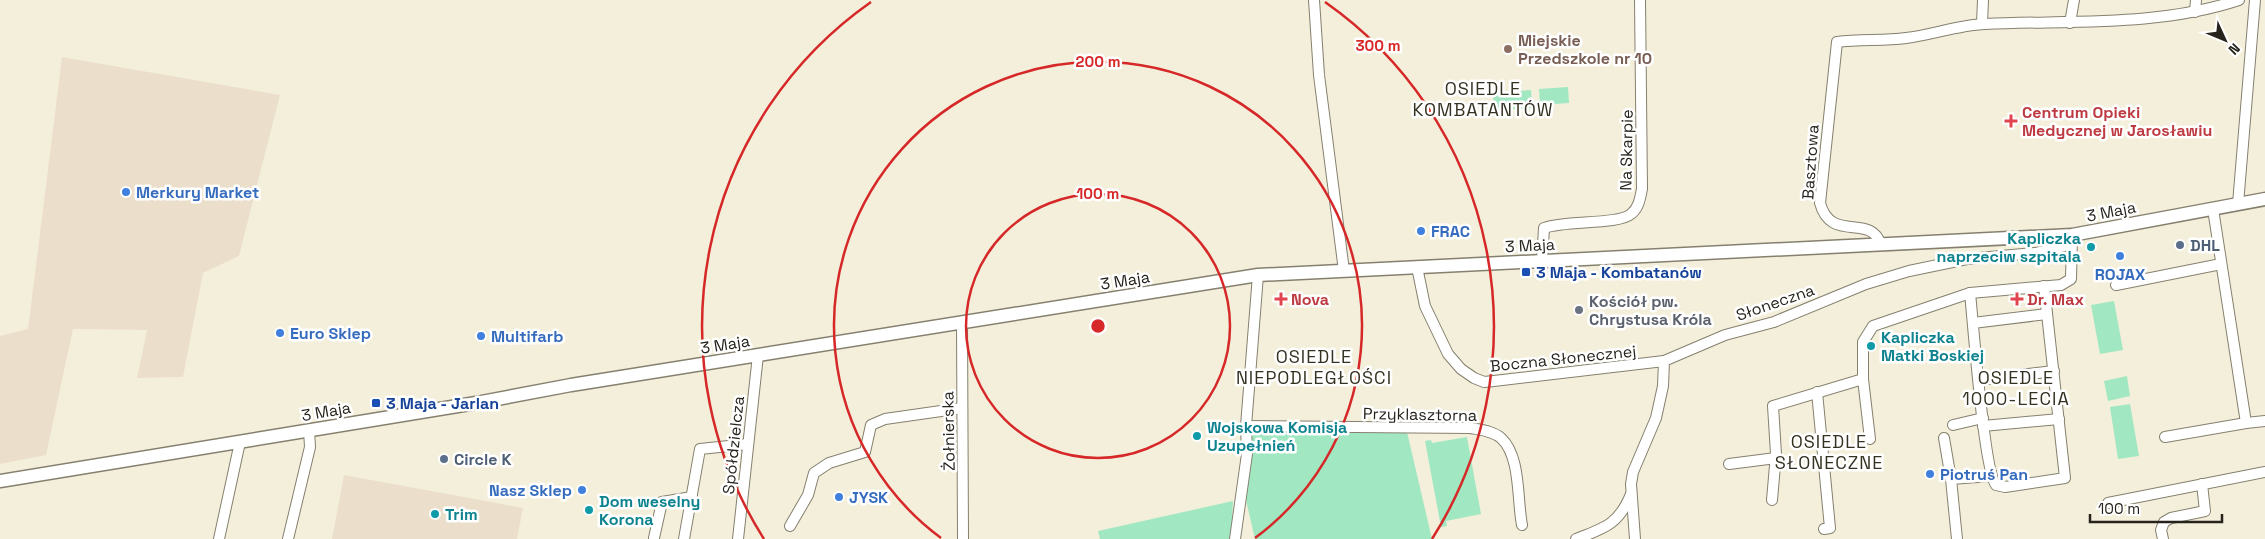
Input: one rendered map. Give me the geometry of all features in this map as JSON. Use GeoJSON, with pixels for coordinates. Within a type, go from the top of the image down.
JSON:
{"type":"FeatureCollection","features":[{"type":"Feature","properties":{"kind":"street"},"geometry":{"type":"LineString","coordinates":[[1314,0],[1319,75],[1344,271]]}},
{"type":"Feature","properties":{"kind":"street","name":"Na Skarpie"},"geometry":{"type":"LineString","coordinates":[[1542,261],[1544,228],[1554,225],[1615,219],[1630,215],[1638,206],[1642,190],[1640,0]]}},
{"type":"Feature","properties":{"kind":"street"},"geometry":{"type":"LineString","coordinates":[[1983,0],[1982,24],[2070,23],[2153,18],[2195,12],[2238,0]]}},
{"type":"Feature","properties":{"kind":"street"},"geometry":{"type":"LineString","coordinates":[[2070,23],[2074,0]]}},
{"type":"Feature","properties":{"kind":"street"},"geometry":{"type":"LineString","coordinates":[[2195,12],[2196,0]]}},
{"type":"Feature","properties":{"kind":"street"},"geometry":{"type":"LineString","coordinates":[[2238,204],[2255,0]]}},
{"type":"Feature","properties":{"kind":"street","name":"Basztowa"},"geometry":{"type":"LineString","coordinates":[[1881,245],[1878,237],[1869,229],[1848,228],[1834,224],[1824,214],[1820,203],[1837,42],[1906,38],[1982,24]]}},
{"type":"Feature","properties":{"kind":"street","name":"3 Maja"},"geometry":{"type":"LineString","coordinates":[[0,481],[758,355],[1258,276],[2072,235],[2265,199]]}},
{"type":"Feature","properties":{"kind":"street"},"geometry":{"type":"LineString","coordinates":[[2213,209],[2246,423]]}},
{"type":"Feature","properties":{"kind":"street"},"geometry":{"type":"LineString","coordinates":[[1870,439],[1863,379],[1863,342],[1873,326],[1970,293],[2061,285],[2071,279],[2072,235]]}},
{"type":"Feature","properties":{"kind":"street","name":"Słoneczna"},"geometry":{"type":"LineString","coordinates":[[1664,362],[1725,335],[1774,322],[1866,284],[1910,271],[1967,259],[2035,253],[2066,246],[2072,235]]}},
{"type":"Feature","properties":{"kind":"street"},"geometry":{"type":"LineString","coordinates":[[2116,285],[2220,264]]}},
{"type":"Feature","properties":{"kind":"street","name":"Boczna Słonecznej"},"geometry":{"type":"LineString","coordinates":[[1417,267],[1425,306],[1448,354],[1466,373],[1484,382],[1664,362]]}},
{"type":"Feature","properties":{"kind":"street"},"geometry":{"type":"LineString","coordinates":[[1235,539],[1247,454],[1246,426],[1258,276]]}},
{"type":"Feature","properties":{"kind":"street"},"geometry":{"type":"LineString","coordinates":[[1970,293],[1983,422],[1991,476],[1996,485],[2005,487],[2065,478],[2044,286]]}},
{"type":"Feature","properties":{"kind":"street"},"geometry":{"type":"LineString","coordinates":[[1973,323],[2047,314]]}},
{"type":"Feature","properties":{"kind":"street","name":"Żołnierska"},"geometry":{"type":"LineString","coordinates":[[962,322],[963,539]]}},
{"type":"Feature","properties":{"kind":"street","name":"Spółdzielcza"},"geometry":{"type":"LineString","coordinates":[[738,539],[758,355]]}},
{"type":"Feature","properties":{"kind":"street"},"geometry":{"type":"LineString","coordinates":[[1635,539],[1632,494],[1633,472],[1652,430],[1660,406],[1664,362]]}},
{"type":"Feature","properties":{"kind":"street"},"geometry":{"type":"LineString","coordinates":[[1979,380],[2054,371]]}},
{"type":"Feature","properties":{"kind":"street"},"geometry":{"type":"LineString","coordinates":[[1772,500],[1776,458],[1773,406],[1863,379]]}},
{"type":"Feature","properties":{"kind":"street"},"geometry":{"type":"LineString","coordinates":[[1817,392],[1830,528],[1824,528]]}},
{"type":"Feature","properties":{"kind":"street"},"geometry":{"type":"LineString","coordinates":[[790,526],[808,495],[814,473],[829,463],[865,452],[871,425],[885,420],[962,408]]}},
{"type":"Feature","properties":{"kind":"street"},"geometry":{"type":"LineString","coordinates":[[1953,425],[2059,419]]}},
{"type":"Feature","properties":{"kind":"street"},"geometry":{"type":"LineString","coordinates":[[2165,437],[2265,421]]}},
{"type":"Feature","properties":{"kind":"street","name":"Przyklasztorna"},"geometry":{"type":"LineString","coordinates":[[1246,426],[1471,428],[1490,431],[1501,438],[1509,450],[1516,468],[1522,525]]}},
{"type":"Feature","properties":{"kind":"street"},"geometry":{"type":"LineString","coordinates":[[288,539],[310,447],[309,430]]}},
{"type":"Feature","properties":{"kind":"street"},"geometry":{"type":"LineString","coordinates":[[1944,438],[1951,479],[1957,539]]}},
{"type":"Feature","properties":{"kind":"street"},"geometry":{"type":"LineString","coordinates":[[219,539],[240,442]]}},
{"type":"Feature","properties":{"kind":"street"},"geometry":{"type":"LineString","coordinates":[[684,539],[700,449],[748,444]]}},
{"type":"Feature","properties":{"kind":"street"},"geometry":{"type":"LineString","coordinates":[[1729,464],[1776,458]]}},
{"type":"Feature","properties":{"kind":"street"},"geometry":{"type":"LineString","coordinates":[[2108,503],[2265,472]]}},
{"type":"Feature","properties":{"kind":"street"},"geometry":{"type":"LineString","coordinates":[[1951,479],[1991,476]]}},
{"type":"Feature","properties":{"kind":"street"},"geometry":{"type":"LineString","coordinates":[[2163,539],[2162,530],[2164,522],[2172,518],[2205,511],[2202,484]]}},
{"type":"Feature","properties":{"kind":"street"},"geometry":{"type":"LineString","coordinates":[[1576,539],[1616,521],[1626,508],[1632,494]]}},
{"type":"Feature","properties":{"kind":"street"},"geometry":{"type":"LineString","coordinates":[[654,538],[662,502],[692,498]]}},
{"type":"Feature","properties":{"kind":"shaded area"},"geometry":{"type":"Polygon","coordinates":[[[62,57],[280,95],[239,256],[203,273],[183,377],[137,378],[147,330],[73,329],[46,455],[0,464],[0,336],[28,329],[62,57]]]}},
{"type":"Feature","properties":{"kind":"shaded area","name":"Trim"},"geometry":{"type":"Polygon","coordinates":[[[344,475],[523,508],[517,539],[332,539],[344,475]]]}},
{"type":"Feature","properties":{"kind":"green space"},"geometry":{"type":"Polygon","coordinates":[[[1568,87],[1569,103],[1540,105],[1539,89],[1568,87]]]}},
{"type":"Feature","properties":{"kind":"green space"},"geometry":{"type":"Polygon","coordinates":[[[1531,90],[1532,108],[1494,110],[1493,93],[1531,90]]]}},
{"type":"Feature","properties":{"kind":"green space"},"geometry":{"type":"Polygon","coordinates":[[[2114,301],[2123,350],[2100,354],[2091,305],[2114,301]]]}},
{"type":"Feature","properties":{"kind":"green space"},"geometry":{"type":"Polygon","coordinates":[[[2127,376],[2130,396],[2108,401],[2104,381],[2127,376]]]}},
{"type":"Feature","properties":{"kind":"green space"},"geometry":{"type":"Polygon","coordinates":[[[2130,404],[2139,456],[2118,459],[2110,407],[2130,404]]]}},
{"type":"Feature","properties":{"kind":"green space"},"geometry":{"type":"Polygon","coordinates":[[[1251,430],[1407,432],[1432,539],[1255,539],[1245,496],[1251,430]]]}},
{"type":"Feature","properties":{"kind":"green space"},"geometry":{"type":"Polygon","coordinates":[[[1467,437],[1481,514],[1446,521],[1447,526],[1441,527],[1425,441],[1431,440],[1432,443],[1467,437]]]}},
{"type":"Feature","properties":{"kind":"green space"},"geometry":{"type":"Polygon","coordinates":[[[1233,501],[1231,539],[1100,539],[1098,531],[1233,501]]]}},
{"type":"Feature","properties":{"kind":"place","name":"Miejskie Przedszkole nr 10"},"geometry":{"type":"Point","coordinates":[1508,49]}},
{"type":"Feature","properties":{"kind":"place","name":"Centrum Opieki Medycznej w Jarosławiu"},"geometry":{"type":"Point","coordinates":[2011,121]}},
{"type":"Feature","properties":{"kind":"place","name":"Merkury Market"},"geometry":{"type":"Point","coordinates":[126,192]}},
{"type":"Feature","properties":{"kind":"place","name":"FRAC"},"geometry":{"type":"Point","coordinates":[1421,231]}},
{"type":"Feature","properties":{"kind":"place","name":"DHL"},"geometry":{"type":"Point","coordinates":[2180,245]}},
{"type":"Feature","properties":{"kind":"place","name":"Kapliczka naprzeciw szpitala"},"geometry":{"type":"Point","coordinates":[2091,247]}},
{"type":"Feature","properties":{"kind":"place","name":"ROJAX"},"geometry":{"type":"Point","coordinates":[2120,256]}},
{"type":"Feature","properties":{"kind":"place","name":"3 Maja - Kombatanów"},"geometry":{"type":"Point","coordinates":[1526,272]}},
{"type":"Feature","properties":{"kind":"place","name":"Nova"},"geometry":{"type":"Point","coordinates":[1281,299]}},
{"type":"Feature","properties":{"kind":"place","name":"Dr. Max"},"geometry":{"type":"Point","coordinates":[2017,299]}},
{"type":"Feature","properties":{"kind":"place","name":"Kościół pw. Chrystusa Króla"},"geometry":{"type":"Point","coordinates":[1579,310]}},
{"type":"Feature","properties":{"kind":"place","name":"Euro Sklep"},"geometry":{"type":"Point","coordinates":[280,333]}},
{"type":"Feature","properties":{"kind":"place","name":"Multifarb"},"geometry":{"type":"Point","coordinates":[481,336]}},
{"type":"Feature","properties":{"kind":"place","name":"Kapliczka Matki Boskiej"},"geometry":{"type":"Point","coordinates":[1871,346]}},
{"type":"Feature","properties":{"kind":"place","name":"3 Maja - Jarlan"},"geometry":{"type":"Point","coordinates":[376,403]}},
{"type":"Feature","properties":{"kind":"place","name":"Wojskowa Komisja Uzupełnień"},"geometry":{"type":"Point","coordinates":[1197,436]}},
{"type":"Feature","properties":{"kind":"place","name":"Circle K"},"geometry":{"type":"Point","coordinates":[444,459]}},
{"type":"Feature","properties":{"kind":"place","name":"Piotruś Pan"},"geometry":{"type":"Point","coordinates":[1930,474]}},
{"type":"Feature","properties":{"kind":"place","name":"Nasz Sklep"},"geometry":{"type":"Point","coordinates":[582,490]}},
{"type":"Feature","properties":{"kind":"place","name":"JYSK"},"geometry":{"type":"Point","coordinates":[839,497]}},
{"type":"Feature","properties":{"kind":"place","name":"Dom weselny Korona"},"geometry":{"type":"Point","coordinates":[589,510]}},
{"type":"Feature","properties":{"kind":"place","name":"Trim"},"geometry":{"type":"Point","coordinates":[435,514]}},
{"type":"Feature","properties":{"kind":"district","name":"OSIEDLE KOMBATANTÓW"},"geometry":{"type":"Point","coordinates":[1483,99]}},
{"type":"Feature","properties":{"kind":"district","name":"OSIEDLE NIEPODLEGŁOŚCI"},"geometry":{"type":"Point","coordinates":[1314,367]}},
{"type":"Feature","properties":{"kind":"district","name":"OSIEDLE 1000-LECIA"},"geometry":{"type":"Point","coordinates":[2016,388]}},
{"type":"Feature","properties":{"kind":"district","name":"OSIEDLE SŁONECZNE"},"geometry":{"type":"Point","coordinates":[1829,452]}}]}
